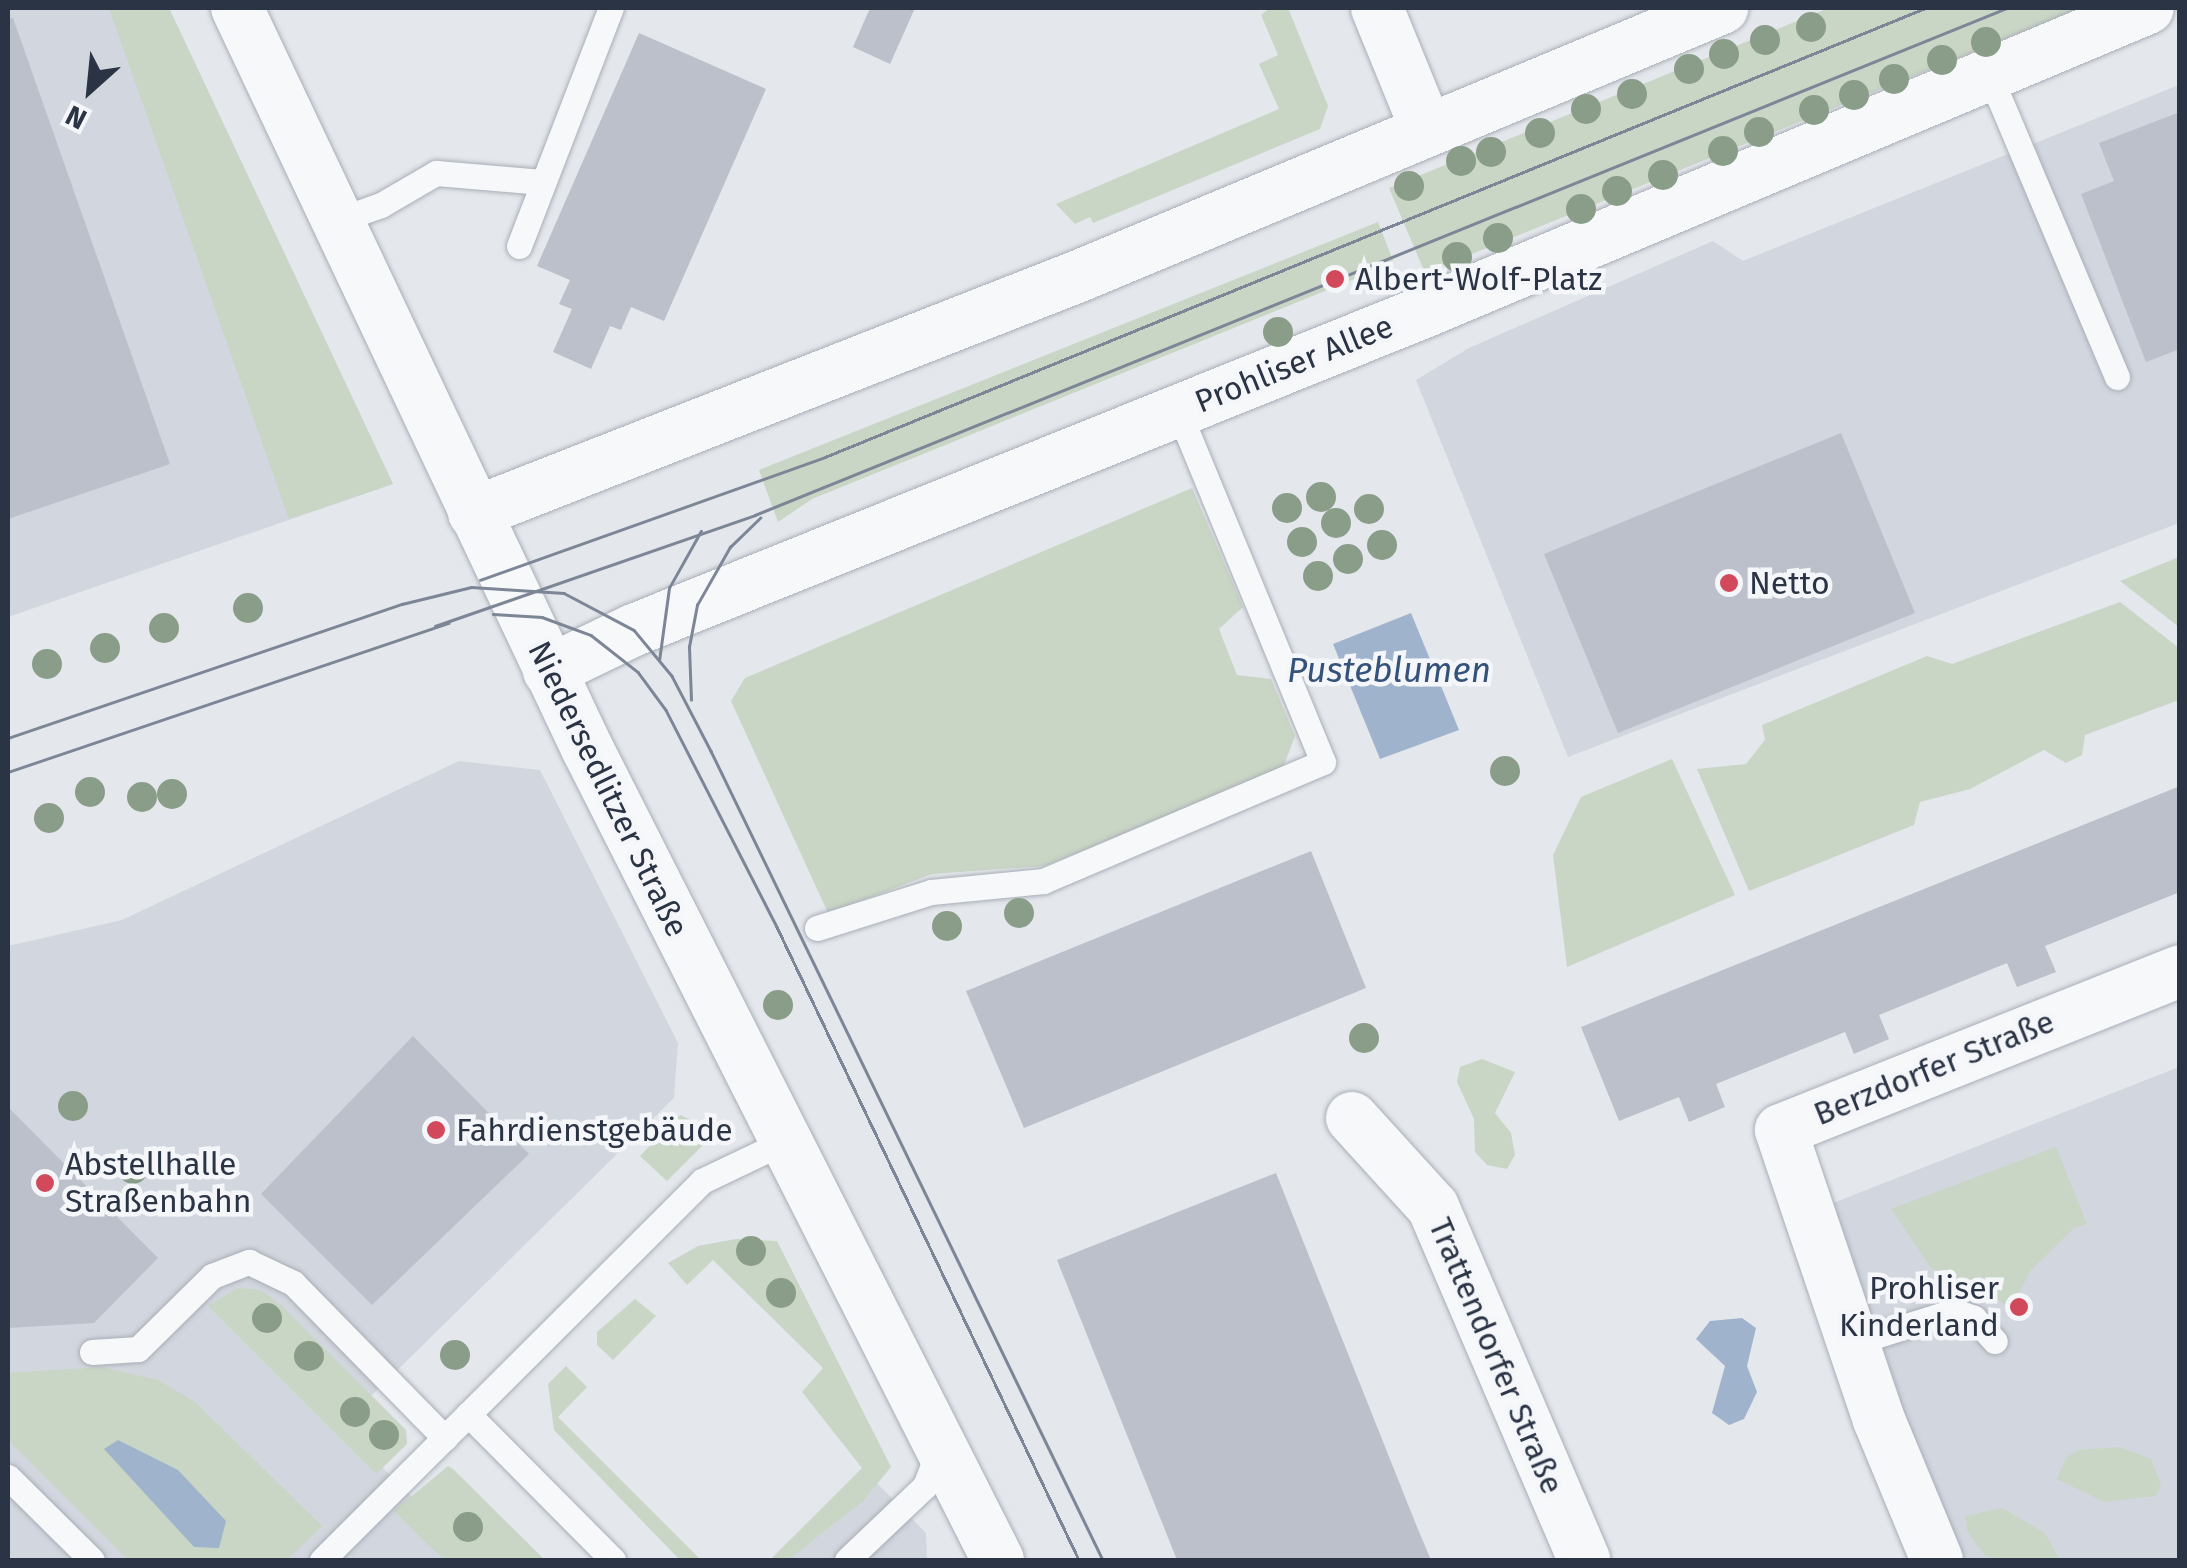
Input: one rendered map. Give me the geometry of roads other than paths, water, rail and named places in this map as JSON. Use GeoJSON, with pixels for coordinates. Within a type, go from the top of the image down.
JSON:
{"type":"FeatureCollection","features":[{"type":"Feature","properties":{"kind":"street","name":"Niedersedlitzer Straße"},"geometry":{"type":"LineString","coordinates":[[236,8],[549,671],[998,1560]]}},
{"type":"Feature","properties":{"kind":"street"},"geometry":{"type":"LineString","coordinates":[[1377,8],[1426,128]]}},
{"type":"Feature","properties":{"kind":"street"},"geometry":{"type":"LineString","coordinates":[[474,513],[1079,276],[1426,128],[1722,8]]}},
{"type":"Feature","properties":{"kind":"street","name":"Prohliser Allee"},"geometry":{"type":"LineString","coordinates":[[549,671],[634,630],[1178,410],[2148,8]]}},
{"type":"Feature","properties":{"kind":"street","name":"Berzdorfer Straße"},"geometry":{"type":"LineString","coordinates":[[1936,1560],[1853,1343],[1781,1130],[2180,971]]}},
{"type":"Feature","properties":{"kind":"street","name":"Trattendorfer Straße"},"geometry":{"type":"LineString","coordinates":[[1352,1118],[1433,1207],[1584,1560]]}},
{"type":"Feature","properties":{"kind":"lane"},"geometry":{"type":"LineString","coordinates":[[519,246],[611,8]]}},
{"type":"Feature","properties":{"kind":"lane"},"geometry":{"type":"LineString","coordinates":[[1989,74],[2118,377]]}},
{"type":"Feature","properties":{"kind":"lane"},"geometry":{"type":"LineString","coordinates":[[336,222],[380,206],[436,173],[544,182]]}},
{"type":"Feature","properties":{"kind":"lane"},"geometry":{"type":"LineString","coordinates":[[817,928],[932,892],[1043,881],[1323,762],[1178,410]]}},
{"type":"Feature","properties":{"kind":"lane"},"geometry":{"type":"LineString","coordinates":[[322,1560],[702,1182],[786,1141]]}},
{"type":"Feature","properties":{"kind":"lane"},"geometry":{"type":"LineString","coordinates":[[92,1352],[138,1350],[212,1276],[249,1262],[292,1283],[445,1438]]}},
{"type":"Feature","properties":{"kind":"lane"},"geometry":{"type":"LineString","coordinates":[[1853,1343],[1954,1312],[1974,1318],[1995,1340]]}},
{"type":"Feature","properties":{"kind":"lane"},"geometry":{"type":"LineString","coordinates":[[468,1414],[613,1560]]}},
{"type":"Feature","properties":{"kind":"lane"},"geometry":{"type":"LineString","coordinates":[[846,1560],[925,1486],[938,1456],[936,1438]]}},
{"type":"Feature","properties":{"kind":"lane"},"geometry":{"type":"LineString","coordinates":[[8,1477],[92,1560]]}},
{"type":"Feature","properties":{"kind":"water","name":"Pusteblumen"},"geometry":{"type":"Polygon","coordinates":[[[1411,613],[1459,730],[1380,759],[1333,644],[1411,613]]]}},
{"type":"Feature","properties":{"kind":"water"},"geometry":{"type":"Polygon","coordinates":[[[1742,1318],[1756,1328],[1747,1366],[1757,1392],[1744,1419],[1729,1425],[1712,1413],[1725,1366],[1696,1339],[1710,1321],[1742,1318]]]}},
{"type":"Feature","properties":{"kind":"water"},"geometry":{"type":"Polygon","coordinates":[[[118,1440],[178,1470],[226,1521],[219,1548],[194,1547],[104,1449],[118,1440]]]}},
{"type":"Feature","properties":{"kind":"tram line"},"geometry":{"type":"LineString","coordinates":[[480,580],[825,457],[1925,8]]}},
{"type":"Feature","properties":{"kind":"tram line"},"geometry":{"type":"LineString","coordinates":[[435,626],[755,515],[2007,8]]}},
{"type":"Feature","properties":{"kind":"tram line"},"geometry":{"type":"LineString","coordinates":[[691,700],[689,647],[697,605],[730,547],[760,518]]}},
{"type":"Feature","properties":{"kind":"tram line"},"geometry":{"type":"LineString","coordinates":[[659,661],[669,588],[701,531]]}},
{"type":"Feature","properties":{"kind":"tram line"},"geometry":{"type":"LineString","coordinates":[[8,738],[402,604],[471,587],[564,593],[634,630],[672,676],[711,751],[1103,1560]]}},
{"type":"Feature","properties":{"kind":"tram line"},"geometry":{"type":"LineString","coordinates":[[493,614],[542,617],[591,635],[638,672],[666,710],[777,927],[1079,1560]]}},
{"type":"Feature","properties":{"kind":"tram line"},"geometry":{"type":"LineString","coordinates":[[8,772],[449,623]]}},
{"type":"Feature","properties":{"kind":"place","name":"Albert-Wolf-Platz"},"geometry":{"type":"Point","coordinates":[1335,279]}},
{"type":"Feature","properties":{"kind":"place","name":"Netto"},"geometry":{"type":"Point","coordinates":[1729,583]}},
{"type":"Feature","properties":{"kind":"place","name":"Fahrdienstgebäude"},"geometry":{"type":"Point","coordinates":[436,1130]}},
{"type":"Feature","properties":{"kind":"place","name":"Abstellhalle Straßenbahn"},"geometry":{"type":"Point","coordinates":[45,1183]}},
{"type":"Feature","properties":{"kind":"place","name":"Prohliser Kinderland"},"geometry":{"type":"Point","coordinates":[2019,1307]}}]}
